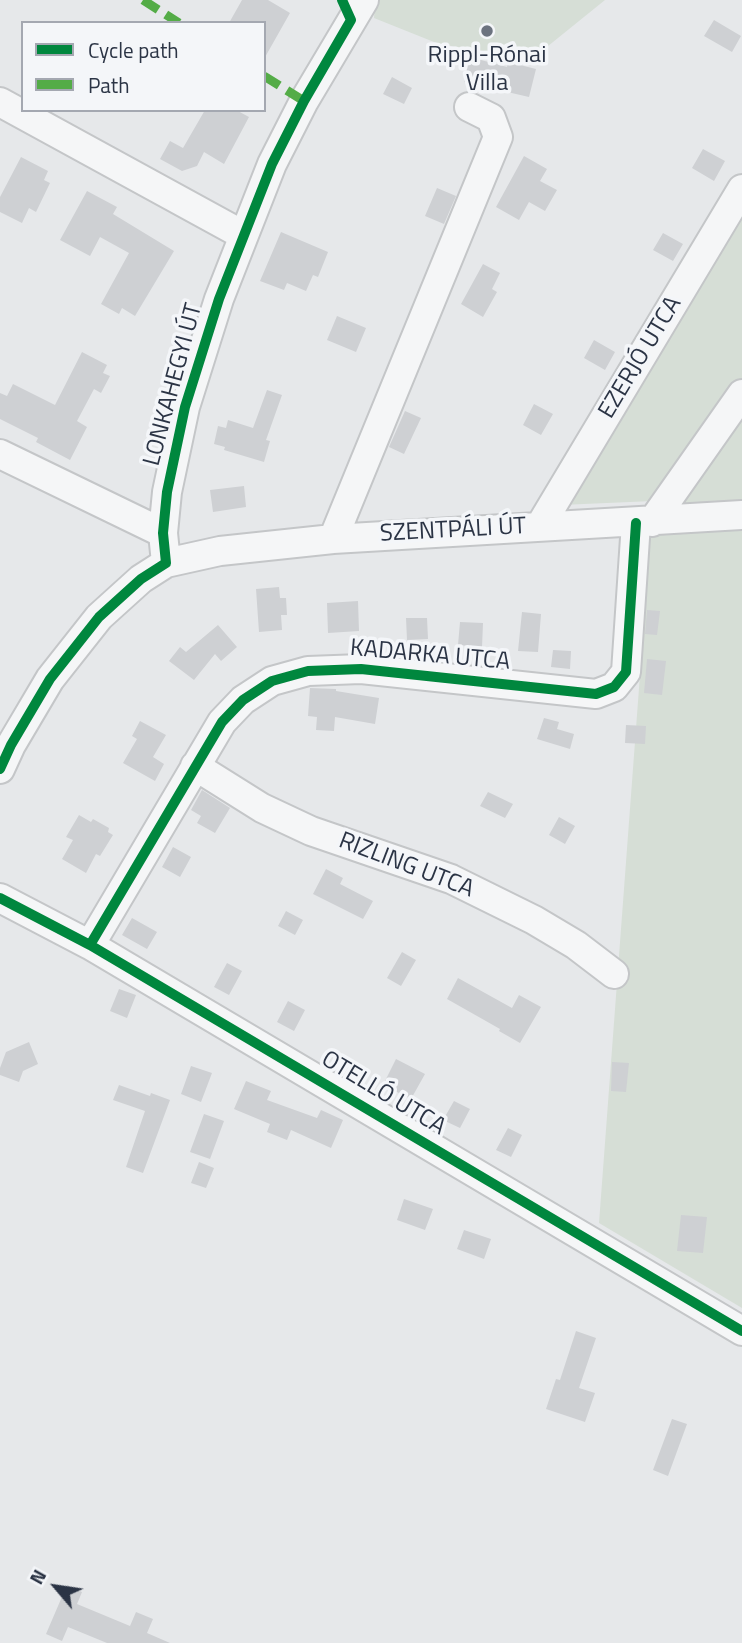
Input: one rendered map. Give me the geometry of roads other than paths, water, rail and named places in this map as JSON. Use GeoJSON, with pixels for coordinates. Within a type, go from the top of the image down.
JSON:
{"type":"FeatureCollection","features":[{"type":"Feature","properties":{"kind":"street","name":"LONKAHEGYI ÚT"},"geometry":{"type":"LineString","coordinates":[[166,563],[163,533],[167,492],[185,407],[219,299],[272,164],[353,7]]}},
{"type":"Feature","properties":{"kind":"street"},"geometry":{"type":"LineString","coordinates":[[0,102],[243,235]]}},
{"type":"Feature","properties":{"kind":"street"},"geometry":{"type":"LineString","coordinates":[[333,539],[498,137],[491,118],[470,107]]}},
{"type":"Feature","properties":{"kind":"street","name":"EZERJÓ UTCA"},"geometry":{"type":"LineString","coordinates":[[540,526],[742,189]]}},
{"type":"Feature","properties":{"kind":"street"},"geometry":{"type":"LineString","coordinates":[[644,522],[742,394]]}},
{"type":"Feature","properties":{"kind":"street"},"geometry":{"type":"LineString","coordinates":[[0,454],[163,533]]}},
{"type":"Feature","properties":{"kind":"street","name":"SZENTPÁLI ÚT"},"geometry":{"type":"LineString","coordinates":[[166,563],[220,551],[333,539],[742,515]]}},
{"type":"Feature","properties":{"kind":"street","name":"KADARKA UTCA"},"geometry":{"type":"LineString","coordinates":[[90,945],[222,722],[243,700],[272,681],[308,671],[361,669],[596,694],[614,687],[626,672],[644,522]]}},
{"type":"Feature","properties":{"kind":"street"},"geometry":{"type":"LineString","coordinates":[[0,769],[50,679],[91,627],[141,579],[166,563]]}},
{"type":"Feature","properties":{"kind":"street","name":"RIZLING UTCA"},"geometry":{"type":"LineString","coordinates":[[195,766],[262,808],[311,831],[451,878],[544,926],[576,945],[614,974]]}},
{"type":"Feature","properties":{"kind":"street","name":"OTELLÓ UTCA"},"geometry":{"type":"LineString","coordinates":[[0,898],[90,945],[742,1331]]}},
{"type":"Feature","properties":{"kind":"place","name":"Rippl-Rónai Villa"},"geometry":{"type":"Point","coordinates":[487,31]}}]}
